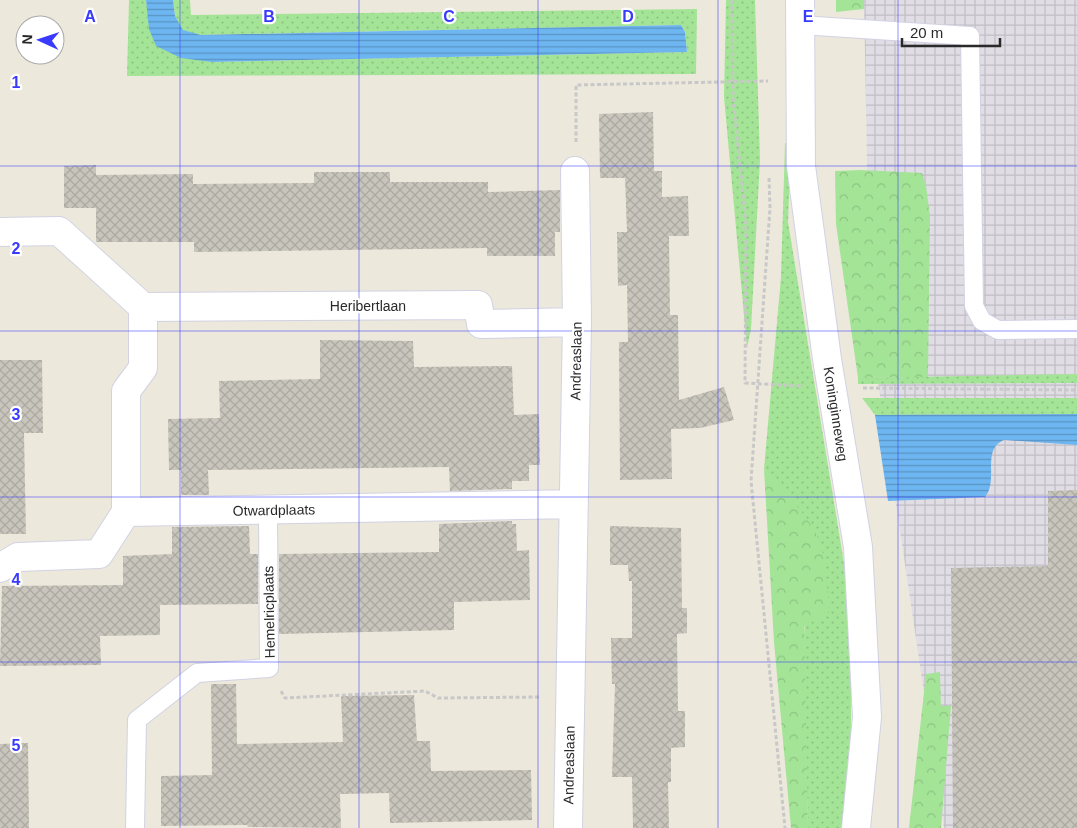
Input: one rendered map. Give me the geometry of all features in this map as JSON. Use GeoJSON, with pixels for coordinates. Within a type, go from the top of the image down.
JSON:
{"type":"FeatureCollection","features":[{"type":"Feature","properties":{"kind":"street","name":"Koninginneweg"},"geometry":{"type":"LineString","coordinates":[[800,12],[801,166],[827,359],[858,547],[867,717],[856,828]]}},
{"type":"Feature","properties":{"kind":"street","name":"Andreaslaan"},"geometry":{"type":"LineString","coordinates":[[568,828],[577,322],[576,171]]}},
{"type":"Feature","properties":{"kind":"street"},"geometry":{"type":"LineString","coordinates":[[0,232],[59,231],[143,307],[143,368],[126,391],[126,512],[99,554],[18,557],[0,568]]}},
{"type":"Feature","properties":{"kind":"street","name":"Heribertlaan"},"geometry":{"type":"LineString","coordinates":[[143,307],[478,305],[481,324],[577,322]]}},
{"type":"Feature","properties":{"kind":"street","name":"Otwardplaats"},"geometry":{"type":"LineString","coordinates":[[126,512],[574,504]]}},
{"type":"Feature","properties":{"kind":"lane"},"geometry":{"type":"LineString","coordinates":[[800,12],[970,36],[974,306],[982,321],[998,330],[1077,329]]}},
{"type":"Feature","properties":{"kind":"lane","name":"Hemelricplaats"},"geometry":{"type":"LineString","coordinates":[[135,828],[138,720],[197,673],[270,668],[268,510]]}},
{"type":"Feature","properties":{"kind":"path"},"geometry":{"type":"LineString","coordinates":[[768,72],[768,91]]}},
{"type":"Feature","properties":{"kind":"path"},"geometry":{"type":"LineString","coordinates":[[576,171],[576,85],[768,81]]}},
{"type":"Feature","properties":{"kind":"path"},"geometry":{"type":"LineString","coordinates":[[769,169],[770,208],[751,481],[785,828]]}},
{"type":"Feature","properties":{"kind":"path"},"geometry":{"type":"LineString","coordinates":[[270,668],[285,698],[425,691],[438,698],[570,698]]}},
{"type":"Feature","properties":{"kind":"shaded area"},"geometry":{"type":"Polygon","coordinates":[[[864,0],[1077,0],[1077,828],[944,828],[870,328],[864,0]]]}},
{"type":"Feature","properties":{"kind":"green space"},"geometry":{"type":"Polygon","coordinates":[[[129,0],[146,0],[146,4],[212,62],[687,52],[685,32],[681,25],[201,35],[183,31],[175,16],[173,0],[190,0],[191,15],[697,9],[696,74],[127,76],[129,0]]]}},
{"type":"Feature","properties":{"kind":"green space"},"geometry":{"type":"Polygon","coordinates":[[[726,0],[755,0],[760,160],[751,329],[747,348],[724,97],[726,0]]]}},
{"type":"Feature","properties":{"kind":"green space"},"geometry":{"type":"Polygon","coordinates":[[[836,0],[864,0],[864,9],[836,12],[836,0]]]}},
{"type":"Feature","properties":{"kind":"green space"},"geometry":{"type":"Polygon","coordinates":[[[785,143],[791,144],[788,222],[844,563],[851,637],[851,746],[844,828],[808,828],[803,655],[810,524],[764,469],[781,277],[785,143]]]}},
{"type":"Feature","properties":{"kind":"green space"},"geometry":{"type":"Polygon","coordinates":[[[861,170],[922,173],[926,186],[930,216],[928,377],[858,378],[836,224],[835,171],[861,170]]]}},
{"type":"Feature","properties":{"kind":"green space"},"geometry":{"type":"Polygon","coordinates":[[[1077,374],[1077,383],[858,384],[858,378],[1077,374]]]}},
{"type":"Feature","properties":{"kind":"green space"},"geometry":{"type":"Polygon","coordinates":[[[862,398],[1077,398],[1077,414],[875,415],[862,398]]]}},
{"type":"Feature","properties":{"kind":"green space"},"geometry":{"type":"Polygon","coordinates":[[[764,469],[795,504],[816,533],[825,568],[829,612],[804,627],[808,828],[791,828],[774,642],[764,469]]]}},
{"type":"Feature","properties":{"kind":"green space"},"geometry":{"type":"Polygon","coordinates":[[[940,672],[941,706],[951,706],[941,828],[909,828],[926,674],[940,672]]]}},
{"type":"Feature","properties":{"kind":"water"},"geometry":{"type":"Polygon","coordinates":[[[146,0],[173,0],[175,16],[183,30],[201,35],[681,25],[685,32],[687,52],[212,62],[181,58],[156,46],[149,29],[146,0]]]}},
{"type":"Feature","properties":{"kind":"water"},"geometry":{"type":"Polygon","coordinates":[[[1077,414],[1077,445],[1004,440],[997,444],[993,450],[991,483],[985,497],[888,501],[875,415],[1077,414]]]}},
{"type":"Feature","properties":{"kind":"building"},"geometry":{"type":"Polygon","coordinates":[[[653,112],[654,171],[662,171],[662,197],[688,196],[689,236],[669,236],[670,315],[678,315],[679,400],[724,387],[734,420],[700,428],[671,429],[672,479],[620,480],[619,342],[628,342],[627,285],[618,286],[617,232],[627,232],[625,178],[600,178],[599,114],[653,112]]]}},
{"type":"Feature","properties":{"kind":"building"},"geometry":{"type":"Polygon","coordinates":[[[96,165],[96,175],[193,174],[193,184],[314,183],[314,172],[390,172],[390,182],[488,182],[488,192],[560,190],[560,232],[555,232],[555,256],[487,256],[487,248],[194,252],[194,242],[96,242],[96,208],[64,208],[64,166],[96,165]]]}},
{"type":"Feature","properties":{"kind":"building"},"geometry":{"type":"Polygon","coordinates":[[[320,340],[413,341],[414,367],[512,366],[514,415],[539,414],[540,465],[529,465],[529,481],[512,481],[512,489],[450,491],[449,467],[208,470],[209,495],[181,495],[181,470],[169,470],[168,419],[220,418],[219,381],[320,379],[320,340]]]}},
{"type":"Feature","properties":{"kind":"building"},"geometry":{"type":"Polygon","coordinates":[[[0,360],[42,360],[43,433],[24,433],[26,534],[0,534],[0,360]]]}},
{"type":"Feature","properties":{"kind":"building"},"geometry":{"type":"Polygon","coordinates":[[[1077,490],[1077,828],[953,828],[951,568],[1048,566],[1048,491],[1077,490]]]}},
{"type":"Feature","properties":{"kind":"building"},"geometry":{"type":"Polygon","coordinates":[[[512,521],[512,524],[516,524],[517,551],[529,550],[530,600],[454,602],[454,630],[279,634],[279,554],[439,552],[439,524],[512,521]]]}},
{"type":"Feature","properties":{"kind":"building"},"geometry":{"type":"Polygon","coordinates":[[[249,526],[250,554],[258,554],[258,604],[160,605],[160,635],[100,636],[101,665],[0,666],[2,586],[123,585],[123,556],[172,554],[172,527],[249,526]]]}},
{"type":"Feature","properties":{"kind":"building"},"geometry":{"type":"Polygon","coordinates":[[[610,526],[681,528],[682,608],[687,608],[687,633],[677,634],[678,711],[685,711],[685,747],[671,748],[671,782],[668,782],[669,828],[633,828],[632,777],[612,777],[615,684],[612,684],[611,638],[632,638],[632,581],[629,581],[628,565],[610,565],[610,526]]]}},
{"type":"Feature","properties":{"kind":"building"},"geometry":{"type":"Polygon","coordinates":[[[211,684],[236,684],[237,744],[343,742],[341,696],[414,695],[417,741],[430,741],[431,771],[531,770],[532,820],[390,823],[389,793],[340,794],[341,828],[248,827],[247,825],[161,826],[161,776],[212,775],[211,684]]]}},
{"type":"Feature","properties":{"kind":"building"},"geometry":{"type":"Polygon","coordinates":[[[28,743],[29,828],[0,828],[0,744],[28,743]]]}}]}
